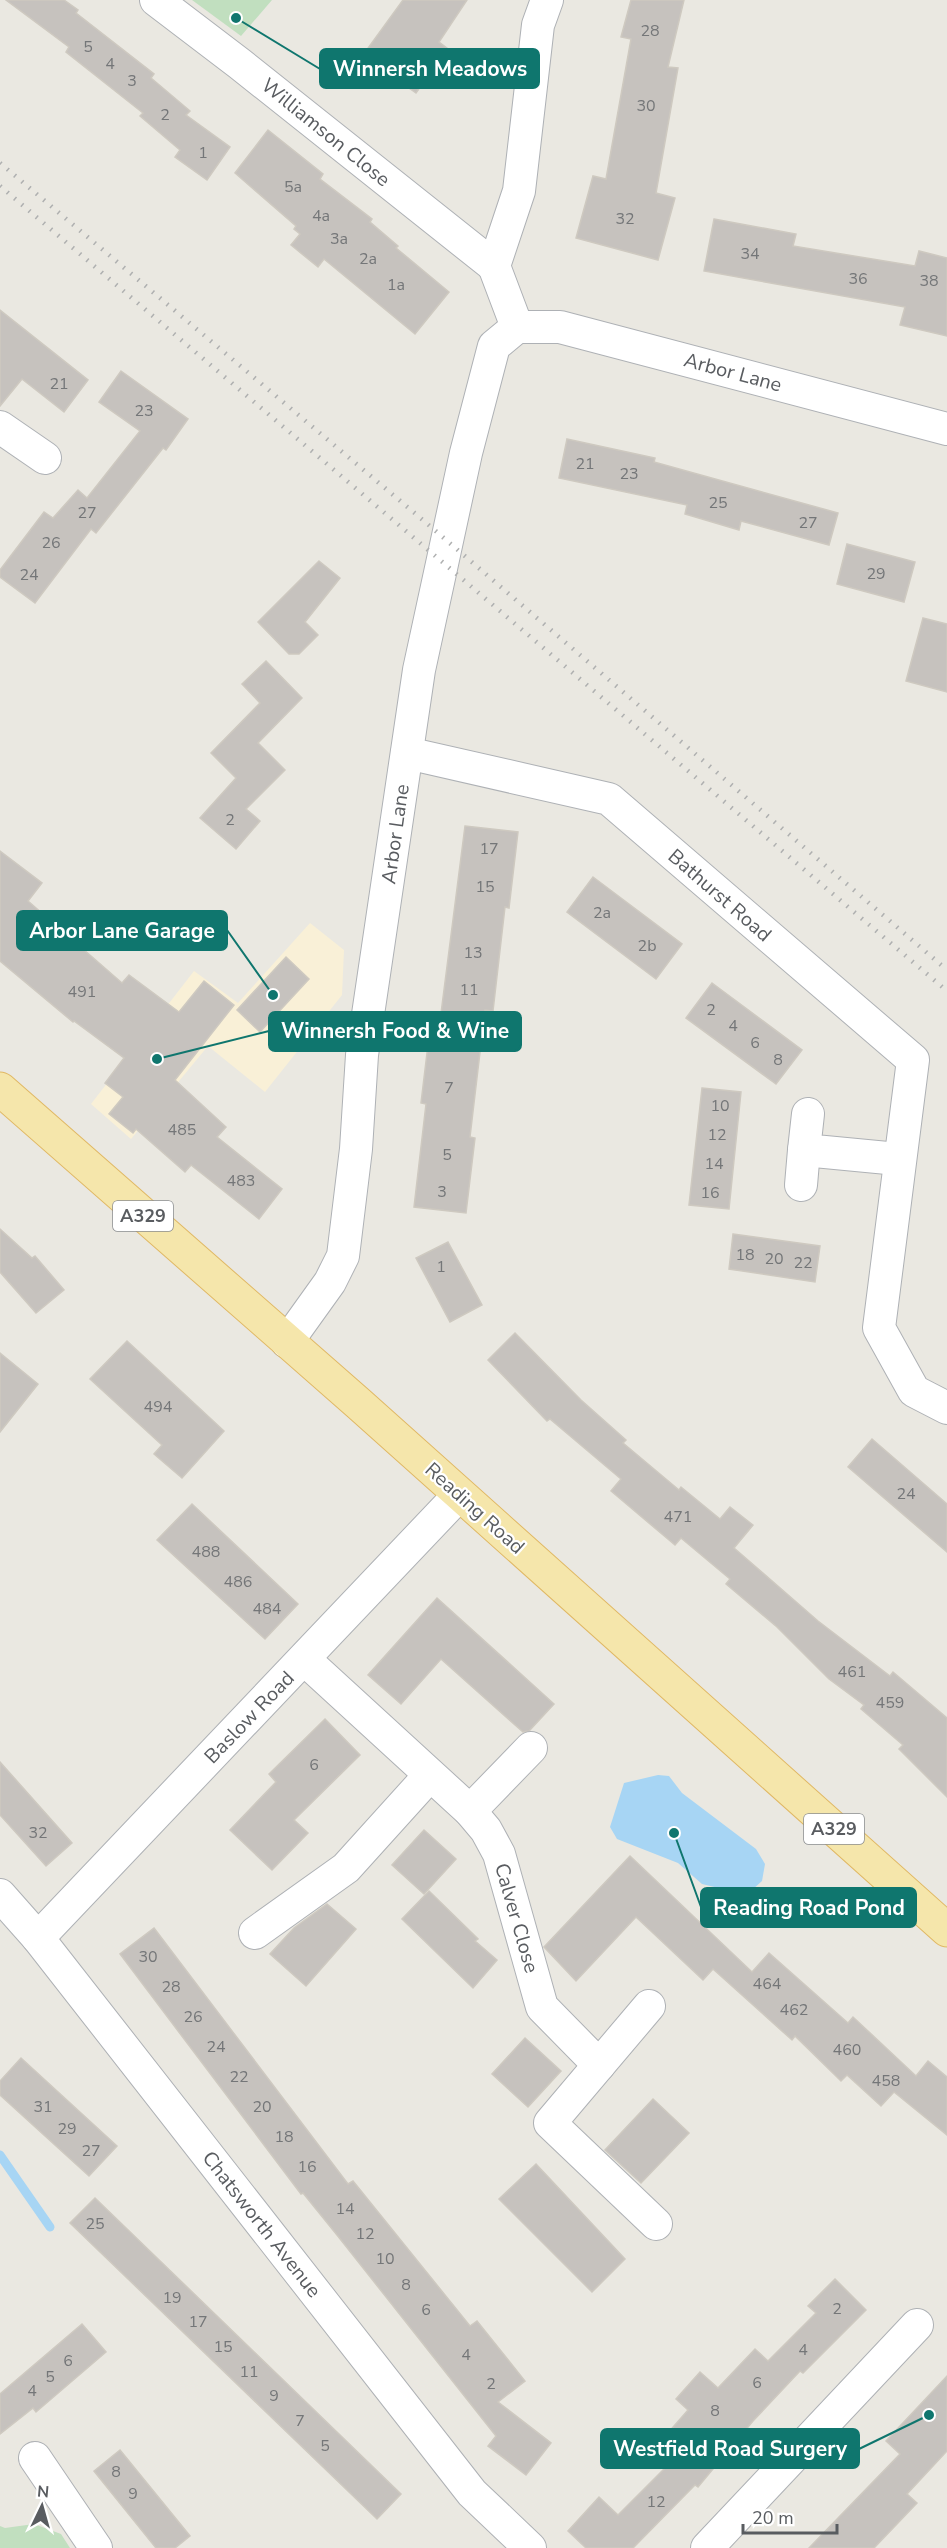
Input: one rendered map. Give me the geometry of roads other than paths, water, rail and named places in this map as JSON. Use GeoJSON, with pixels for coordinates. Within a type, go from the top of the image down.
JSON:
{"type":"FeatureCollection","features":[{"type":"Feature","properties":{"kind":"main road","name":"Reading Road"},"geometry":{"type":"LineString","coordinates":[[0,1089],[947,1930]]}},
{"type":"Feature","properties":{"kind":"street","name":"Williamson Close"},"geometry":{"type":"LineString","coordinates":[[156,0],[495,266]]}},
{"type":"Feature","properties":{"kind":"street"},"geometry":{"type":"LineString","coordinates":[[517,327],[495,266],[519,191],[538,25],[547,0]]}},
{"type":"Feature","properties":{"kind":"street","name":"Arbor Lane"},"geometry":{"type":"LineString","coordinates":[[287,1342],[330,1282],[343,1256],[354,1160],[362,1055],[407,753],[436,585],[494,346],[517,327],[560,327],[947,429]]}},
{"type":"Feature","properties":{"kind":"street"},"geometry":{"type":"LineString","coordinates":[[0,427],[45,458]]}},
{"type":"Feature","properties":{"kind":"street","name":"Bathurst Road"},"geometry":{"type":"LineString","coordinates":[[407,753],[609,799],[913,1060],[898,1159],[879,1328],[914,1391],[947,1408]]}},
{"type":"Feature","properties":{"kind":"street"},"geometry":{"type":"LineString","coordinates":[[801,1185],[808,1114]]}},
{"type":"Feature","properties":{"kind":"street"},"geometry":{"type":"LineString","coordinates":[[804,1150],[898,1159]]}},
{"type":"Feature","properties":{"kind":"street","name":"Baslow Road"},"geometry":{"type":"LineString","coordinates":[[38,1938],[459,1495]]}},
{"type":"Feature","properties":{"kind":"street","name":"Calver Close"},"geometry":{"type":"LineString","coordinates":[[304,1659],[470,1812],[486,1830],[499,1854],[542,2007],[599,2065]]}},
{"type":"Feature","properties":{"kind":"street"},"geometry":{"type":"LineString","coordinates":[[470,1812],[531,1748]]}},
{"type":"Feature","properties":{"kind":"street"},"geometry":{"type":"LineString","coordinates":[[255,1933],[346,1868],[429,1775]]}},
{"type":"Feature","properties":{"kind":"street","name":"Chatsworth Avenue"},"geometry":{"type":"LineString","coordinates":[[0,1894],[38,1938],[472,2493],[530,2548]]}},
{"type":"Feature","properties":{"kind":"street"},"geometry":{"type":"LineString","coordinates":[[649,2006],[550,2123],[656,2224]]}},
{"type":"Feature","properties":{"kind":"street"},"geometry":{"type":"LineString","coordinates":[[707,2548],[917,2325]]}},
{"type":"Feature","properties":{"kind":"street"},"geometry":{"type":"LineString","coordinates":[[35,2458],[96,2548]]}},
{"type":"Feature","properties":{"kind":"water"},"geometry":{"type":"Polygon","coordinates":[[[658,1775],[669,1776],[682,1793],[756,1849],[765,1864],[762,1881],[752,1890],[731,1891],[702,1884],[678,1863],[617,1839],[610,1827],[624,1783],[658,1775]]]}},
{"type":"Feature","properties":{"kind":"waterway"},"geometry":{"type":"LineString","coordinates":[[0,2155],[50,2227]]}},
{"type":"Feature","properties":{"kind":"railway"},"geometry":{"type":"LineString","coordinates":[[0,163],[424,521],[947,970]]}},
{"type":"Feature","properties":{"kind":"railway"},"geometry":{"type":"LineString","coordinates":[[0,186],[947,991]]}},
{"type":"Feature","properties":{"kind":"place","name":"Winnersh Meadows"},"geometry":{"type":"Point","coordinates":[236,18]}},
{"type":"Feature","properties":{"kind":"place","name":"Arbor Lane Garage"},"geometry":{"type":"Point","coordinates":[273,995]}},
{"type":"Feature","properties":{"kind":"place","name":"Winnersh Food & Wine"},"geometry":{"type":"Point","coordinates":[157,1059]}},
{"type":"Feature","properties":{"kind":"place","name":"Reading Road Pond"},"geometry":{"type":"Point","coordinates":[674,1833]}},
{"type":"Feature","properties":{"kind":"place","name":"Westfield Road Surgery"},"geometry":{"type":"Point","coordinates":[929,2415]}}]}
